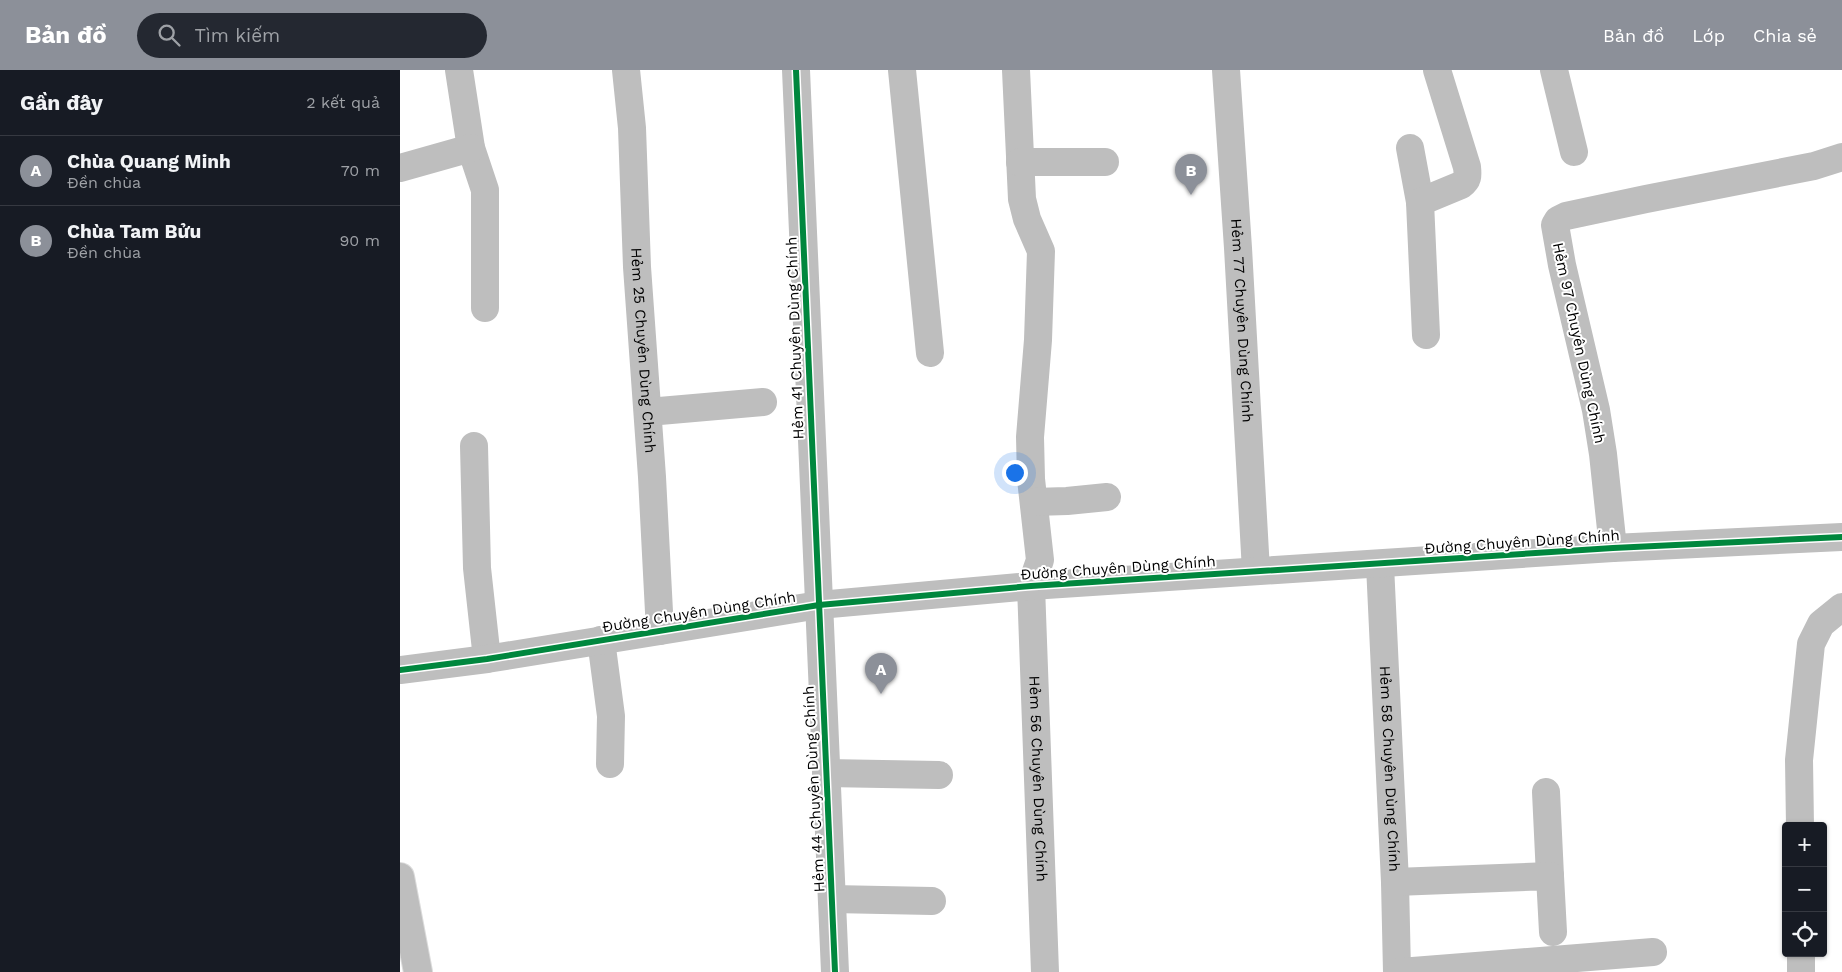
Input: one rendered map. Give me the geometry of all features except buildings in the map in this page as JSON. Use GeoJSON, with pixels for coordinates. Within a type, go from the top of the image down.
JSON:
{"type":"FeatureCollection","features":[{"type":"Feature","properties":{"kind":"street"},"geometry":{"type":"LineString","coordinates":[[459,70],[471,148],[485,190],[485,308]]}},
{"type":"Feature","properties":{"kind":"street","name":"Hẻm 25 Chuyên Dùng Chính"},"geometry":{"type":"LineString","coordinates":[[626,70],[632,128],[637,267],[648,412],[660,631]]}},
{"type":"Feature","properties":{"kind":"street","name":"Hẻm 41 Chuyên Dùng Chính"},"geometry":{"type":"LineString","coordinates":[[796,70],[819,605]]}},
{"type":"Feature","properties":{"kind":"street"},"geometry":{"type":"LineString","coordinates":[[902,70],[930,353]]}},
{"type":"Feature","properties":{"kind":"street"},"geometry":{"type":"LineString","coordinates":[[1016,70],[1022,199],[1027,219],[1040,251],[1038,340],[1030,437],[1040,560],[1031,586]]}},
{"type":"Feature","properties":{"kind":"street","name":"Hẻm 77 Chuyên Dùng Chính"},"geometry":{"type":"LineString","coordinates":[[1226,70],[1256,571]]}},
{"type":"Feature","properties":{"kind":"street"},"geometry":{"type":"LineString","coordinates":[[1420,202],[1461,185],[1467,181],[1468,175],[1437,70]]}},
{"type":"Feature","properties":{"kind":"street"},"geometry":{"type":"LineString","coordinates":[[1554,70],[1574,152]]}},
{"type":"Feature","properties":{"kind":"street"},"geometry":{"type":"LineString","coordinates":[[400,168],[471,148]]}},
{"type":"Feature","properties":{"kind":"street"},"geometry":{"type":"LineString","coordinates":[[1410,148],[1420,202],[1426,335]]}},
{"type":"Feature","properties":{"kind":"street","name":"Hẻm 97 Chuyên Dùng Chính"},"geometry":{"type":"LineString","coordinates":[[1613,548],[1603,454],[1596,410],[1562,265],[1555,225],[1558,220],[1566,216],[1814,166],[1842,157]]}},
{"type":"Feature","properties":{"kind":"street"},"geometry":{"type":"LineString","coordinates":[[1020,162],[1106,162]]}},
{"type":"Feature","properties":{"kind":"street"},"geometry":{"type":"LineString","coordinates":[[648,412],[763,402]]}},
{"type":"Feature","properties":{"kind":"street"},"geometry":{"type":"LineString","coordinates":[[474,446],[477,568],[487,659]]}},
{"type":"Feature","properties":{"kind":"street"},"geometry":{"type":"LineString","coordinates":[[1034,502],[1107,497]]}},
{"type":"Feature","properties":{"kind":"street","name":"Đường Chuyên Dùng Chính"},"geometry":{"type":"LineString","coordinates":[[400,670],[487,659],[819,605],[1031,586],[1256,571],[1613,548],[1842,537]]}},
{"type":"Feature","properties":{"kind":"street","name":"Hẻm 58 Chuyên Dùng Chính"},"geometry":{"type":"LineString","coordinates":[[1380,564],[1399,972]]}},
{"type":"Feature","properties":{"kind":"street","name":"Hẻm 56 Chuyên Dùng Chính"},"geometry":{"type":"LineString","coordinates":[[1031,586],[1045,972]]}},
{"type":"Feature","properties":{"kind":"street","name":"Hẻm 44 Chuyên Dùng Chính"},"geometry":{"type":"LineString","coordinates":[[819,605],[835,972]]}},
{"type":"Feature","properties":{"kind":"street"},"geometry":{"type":"LineString","coordinates":[[1800,822],[1799,760],[1811,644],[1821,624],[1842,607]]}},
{"type":"Feature","properties":{"kind":"street"},"geometry":{"type":"LineString","coordinates":[[601,640],[611,716],[610,764]]}},
{"type":"Feature","properties":{"kind":"street"},"geometry":{"type":"LineString","coordinates":[[826,773],[939,775]]}},
{"type":"Feature","properties":{"kind":"street"},"geometry":{"type":"LineString","coordinates":[[1546,792],[1553,932]]}},
{"type":"Feature","properties":{"kind":"street"},"geometry":{"type":"LineString","coordinates":[[1395,882],[1550,876]]}},
{"type":"Feature","properties":{"kind":"street"},"geometry":{"type":"LineString","coordinates":[[400,877],[418,972]]}},
{"type":"Feature","properties":{"kind":"street"},"geometry":{"type":"LineString","coordinates":[[832,899],[932,900]]}},
{"type":"Feature","properties":{"kind":"street"},"geometry":{"type":"LineString","coordinates":[[1399,972],[1653,952]]}},
{"type":"Feature","properties":{"kind":"street"},"geometry":{"type":"LineString","coordinates":[[1801,957],[1801,972]]}},
{"type":"Feature","properties":{"kind":"cycle path"},"geometry":{"type":"LineString","coordinates":[[796,70],[835,972]]}},
{"type":"Feature","properties":{"kind":"cycle path"},"geometry":{"type":"LineString","coordinates":[[400,670],[487,659],[819,605],[1031,586],[1613,548],[1842,537]]}},
{"type":"Feature","properties":{"kind":"place","name":"Chùa Tam Bửu"},"geometry":{"type":"Point","coordinates":[1191,195]}},
{"type":"Feature","properties":{"kind":"place","name":"Chùa Quang Minh"},"geometry":{"type":"Point","coordinates":[881,694]}}]}
